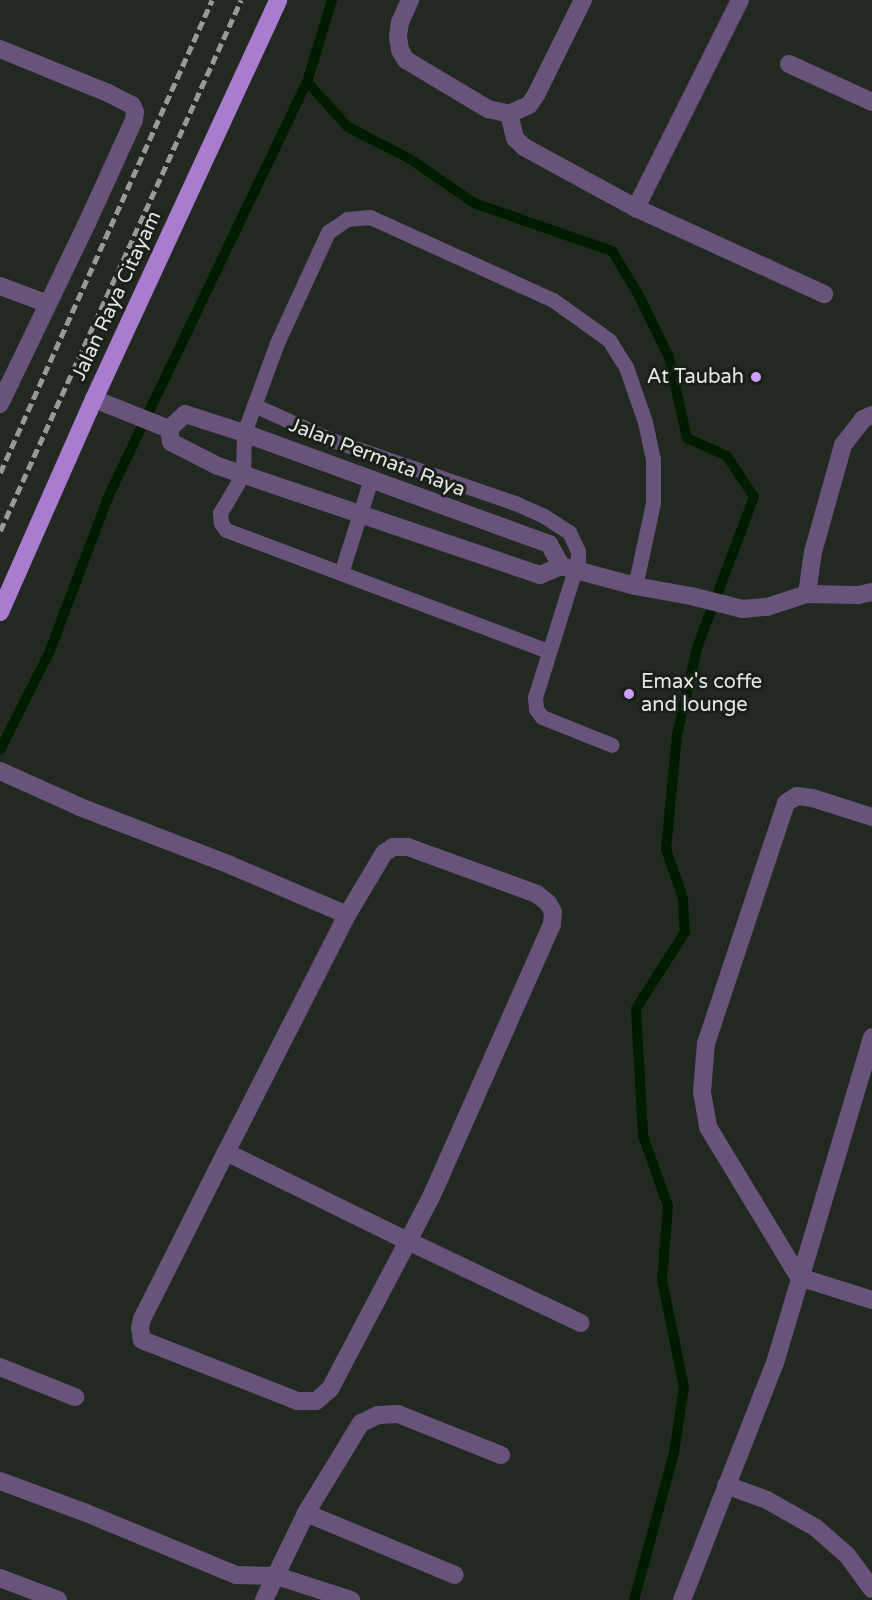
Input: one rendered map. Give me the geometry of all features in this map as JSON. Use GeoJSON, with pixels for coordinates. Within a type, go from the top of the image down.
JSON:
{"type":"FeatureCollection","features":[{"type":"Feature","properties":{"kind":"main road","name":"Jalan Raya Citayam"},"geometry":{"type":"LineString","coordinates":[[0,612],[94,399],[278,0]]}},
{"type":"Feature","properties":{"kind":"street"},"geometry":{"type":"LineString","coordinates":[[411,0],[400,22],[398,37],[400,50],[406,60],[488,109],[509,114],[529,105],[583,0]]}},
{"type":"Feature","properties":{"kind":"street"},"geometry":{"type":"LineString","coordinates":[[636,208],[740,0]]}},
{"type":"Feature","properties":{"kind":"street"},"geometry":{"type":"LineString","coordinates":[[0,49],[108,93],[132,105],[135,112],[125,141],[0,405]]}},
{"type":"Feature","properties":{"kind":"street"},"geometry":{"type":"LineString","coordinates":[[789,64],[872,102]]}},
{"type":"Feature","properties":{"kind":"street"},"geometry":{"type":"LineString","coordinates":[[509,114],[515,138],[524,147],[636,208],[824,294]]}},
{"type":"Feature","properties":{"kind":"street"},"geometry":{"type":"LineString","coordinates":[[0,286],[48,304]]}},
{"type":"Feature","properties":{"kind":"street"},"geometry":{"type":"LineString","coordinates":[[94,399],[162,426],[171,442],[218,466],[519,570],[540,575],[568,568],[635,586],[691,596],[742,609],[767,607],[807,594],[865,593],[872,608]]}},
{"type":"Feature","properties":{"kind":"street","name":"Jalan Permata Raya"},"geometry":{"type":"LineString","coordinates":[[162,426],[185,414],[244,433],[549,544],[568,568]]}},
{"type":"Feature","properties":{"kind":"street"},"geometry":{"type":"LineString","coordinates":[[807,594],[813,552],[843,445],[863,419],[872,415]]}},
{"type":"Feature","properties":{"kind":"street"},"geometry":{"type":"LineString","coordinates":[[0,771],[347,915]]}},
{"type":"Feature","properties":{"kind":"street"},"geometry":{"type":"LineString","coordinates":[[872,817],[812,798],[797,796],[786,803],[706,1043],[702,1092],[708,1127],[799,1277],[872,1300]]}},
{"type":"Feature","properties":{"kind":"street"},"geometry":{"type":"LineString","coordinates":[[393,847],[408,847],[537,894],[548,903],[553,912],[547,935],[432,1195],[330,1389],[316,1401],[298,1401],[142,1340],[142,1319],[226,1152],[347,915],[384,853],[393,847]]}},
{"type":"Feature","properties":{"kind":"street"},"geometry":{"type":"LineString","coordinates":[[682,1600],[775,1363],[872,1037]]}},
{"type":"Feature","properties":{"kind":"street"},"geometry":{"type":"LineString","coordinates":[[226,1152],[581,1323]]}},
{"type":"Feature","properties":{"kind":"street"},"geometry":{"type":"LineString","coordinates":[[0,1366],[75,1397]]}},
{"type":"Feature","properties":{"kind":"street"},"geometry":{"type":"LineString","coordinates":[[264,1600],[306,1513],[361,1423],[378,1415],[398,1414],[501,1455]]}},
{"type":"Feature","properties":{"kind":"street"},"geometry":{"type":"LineString","coordinates":[[0,1481],[84,1512],[236,1575],[277,1576],[351,1600]]}},
{"type":"Feature","properties":{"kind":"street"},"geometry":{"type":"LineString","coordinates":[[726,1485],[767,1500],[816,1528],[871,1580]]}},
{"type":"Feature","properties":{"kind":"street"},"geometry":{"type":"LineString","coordinates":[[306,1513],[455,1575]]}},
{"type":"Feature","properties":{"kind":"street"},"geometry":{"type":"LineString","coordinates":[[0,1578],[58,1600]]}},
{"type":"Feature","properties":{"kind":"lane"},"geometry":{"type":"LineString","coordinates":[[548,651],[226,530],[221,523],[220,513],[243,474],[244,433],[254,405],[277,343],[328,232],[347,219],[370,217],[553,300],[609,339],[626,367],[645,422],[653,459],[653,502],[635,586]]}},
{"type":"Feature","properties":{"kind":"lane"},"geometry":{"type":"LineString","coordinates":[[254,405],[321,435],[420,468],[544,516],[568,532],[578,551],[568,568],[535,698],[536,709],[542,717],[612,745]]}},
{"type":"Feature","properties":{"kind":"lane"},"geometry":{"type":"LineString","coordinates":[[341,573],[371,479]]}},
{"type":"Feature","properties":{"kind":"waterway"},"geometry":{"type":"LineString","coordinates":[[0,750],[49,653],[109,495],[307,82],[332,0]]}},
{"type":"Feature","properties":{"kind":"waterway"},"geometry":{"type":"LineString","coordinates":[[307,82],[348,127],[410,159],[474,203],[612,251],[638,294],[669,357],[687,438],[727,456],[754,497],[697,648],[677,735],[666,849],[683,898],[685,932],[636,1009],[643,1136],[668,1206],[662,1280],[684,1387],[674,1453],[634,1600]]}},
{"type":"Feature","properties":{"kind":"railway"},"geometry":{"type":"LineString","coordinates":[[0,473],[212,0]]}},
{"type":"Feature","properties":{"kind":"railway"},"geometry":{"type":"LineString","coordinates":[[0,531],[241,0]]}},
{"type":"Feature","properties":{"kind":"place","name":"At Taubah"},"geometry":{"type":"Point","coordinates":[756,377]}},
{"type":"Feature","properties":{"kind":"place","name":"Emax's coffe and lounge"},"geometry":{"type":"Point","coordinates":[629,694]}}]}
